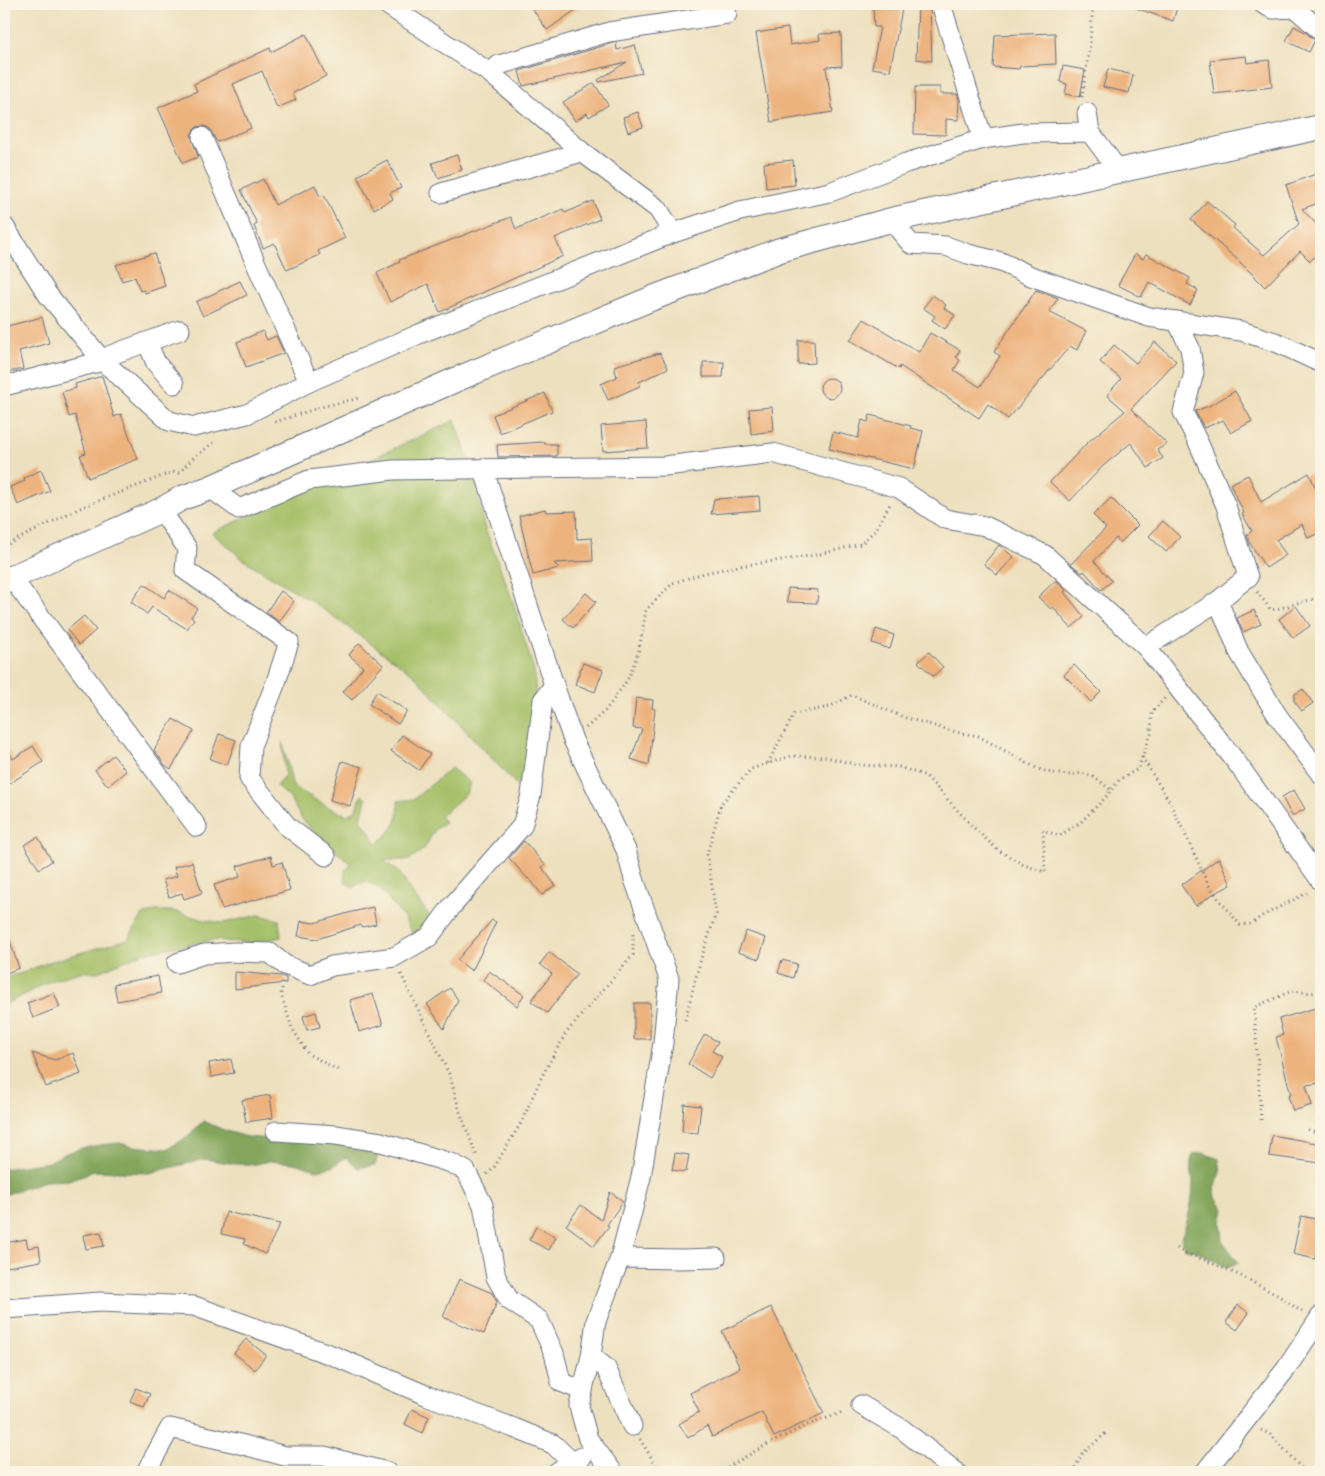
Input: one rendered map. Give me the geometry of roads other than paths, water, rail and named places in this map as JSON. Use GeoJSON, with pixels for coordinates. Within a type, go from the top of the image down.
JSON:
{"type":"FeatureCollection","features":[{"type":"Feature","properties":{"kind":"main road"},"geometry":{"type":"LineString","coordinates":[[7,579],[161,510],[182,498],[210,488],[409,399],[653,298],[780,250],[891,220],[1321,127]]}},
{"type":"Feature","properties":{"kind":"street"},"geometry":{"type":"LineString","coordinates":[[386,4],[490,74],[582,152],[658,209],[673,233]]}},
{"type":"Feature","properties":{"kind":"street"},"geometry":{"type":"LineString","coordinates":[[941,4],[983,140]]}},
{"type":"Feature","properties":{"kind":"street"},"geometry":{"type":"LineString","coordinates":[[1263,4],[1273,9],[1295,6],[1321,31]]}},
{"type":"Feature","properties":{"kind":"street"},"geometry":{"type":"LineString","coordinates":[[490,74],[499,65],[609,32],[727,14]]}},
{"type":"Feature","properties":{"kind":"street"},"geometry":{"type":"LineString","coordinates":[[1087,113],[1090,132],[1118,170]]}},
{"type":"Feature","properties":{"kind":"street"},"geometry":{"type":"LineString","coordinates":[[4,226],[48,295],[106,363],[169,421],[194,427],[225,421],[247,414],[309,382],[419,334],[673,233],[740,211],[830,192],[906,163],[983,140],[1023,133],[1090,132]]}},
{"type":"Feature","properties":{"kind":"street"},"geometry":{"type":"LineString","coordinates":[[202,137],[309,382]]}},
{"type":"Feature","properties":{"kind":"street"},"geometry":{"type":"LineString","coordinates":[[441,193],[582,152]]}},
{"type":"Feature","properties":{"kind":"street"},"geometry":{"type":"LineString","coordinates":[[891,220],[911,244],[946,246],[968,254],[1001,262],[1031,276],[1149,317],[1241,330],[1278,342],[1321,363]]}},
{"type":"Feature","properties":{"kind":"street"},"geometry":{"type":"LineString","coordinates":[[1146,647],[1218,601],[1248,577],[1226,506],[1200,444],[1183,412],[1194,373],[1190,348],[1177,321]]}},
{"type":"Feature","properties":{"kind":"street"},"geometry":{"type":"LineString","coordinates":[[4,386],[106,363],[111,355],[180,330]]}},
{"type":"Feature","properties":{"kind":"street"},"geometry":{"type":"LineString","coordinates":[[147,342],[156,363],[174,384]]}},
{"type":"Feature","properties":{"kind":"street"},"geometry":{"type":"LineString","coordinates":[[210,488],[239,509],[309,480],[393,470],[665,466],[772,454],[899,488],[945,519],[985,526],[1045,555],[1146,647],[1237,763],[1317,886]]}},
{"type":"Feature","properties":{"kind":"street"},"geometry":{"type":"LineString","coordinates":[[484,468],[573,740],[626,850],[634,880],[670,979],[663,1043],[641,1177],[620,1258],[596,1321],[579,1406],[588,1439],[613,1472]]}},
{"type":"Feature","properties":{"kind":"street"},"geometry":{"type":"LineString","coordinates":[[161,510],[187,548],[185,570],[289,642],[276,682],[251,746],[249,778],[287,826],[326,856]]}},
{"type":"Feature","properties":{"kind":"street"},"geometry":{"type":"LineString","coordinates":[[7,579],[197,828]]}},
{"type":"Feature","properties":{"kind":"street"},"geometry":{"type":"LineString","coordinates":[[1218,601],[1239,652],[1277,715],[1320,773]]}},
{"type":"Feature","properties":{"kind":"street"},"geometry":{"type":"LineString","coordinates":[[177,963],[204,954],[235,952],[270,954],[285,965],[310,975],[332,966],[394,957],[429,937],[452,906],[522,826],[532,795],[543,700],[554,686]]}},
{"type":"Feature","properties":{"kind":"street"},"geometry":{"type":"LineString","coordinates":[[276,1131],[336,1135],[381,1142],[451,1163],[472,1165],[483,1205],[496,1277],[509,1300],[539,1320],[554,1353],[561,1382],[582,1391]]}},
{"type":"Feature","properties":{"kind":"street"},"geometry":{"type":"LineString","coordinates":[[620,1258],[716,1258]]}},
{"type":"Feature","properties":{"kind":"street"},"geometry":{"type":"LineString","coordinates":[[4,1309],[100,1302],[194,1306],[334,1356],[428,1396],[553,1444],[573,1463]]}},
{"type":"Feature","properties":{"kind":"street"},"geometry":{"type":"LineString","coordinates":[[1205,1472],[1286,1368],[1319,1319]]}},
{"type":"Feature","properties":{"kind":"street"},"geometry":{"type":"LineString","coordinates":[[590,1356],[606,1368],[632,1426]]}},
{"type":"Feature","properties":{"kind":"street"},"geometry":{"type":"LineString","coordinates":[[862,1405],[902,1429],[956,1472]]}},
{"type":"Feature","properties":{"kind":"street"},"geometry":{"type":"LineString","coordinates":[[146,1472],[170,1428],[285,1456],[324,1456],[387,1472]]}},
{"type":"Feature","properties":{"kind":"street"},"geometry":{"type":"LineString","coordinates":[[557,1472],[596,1449]]}}]}
